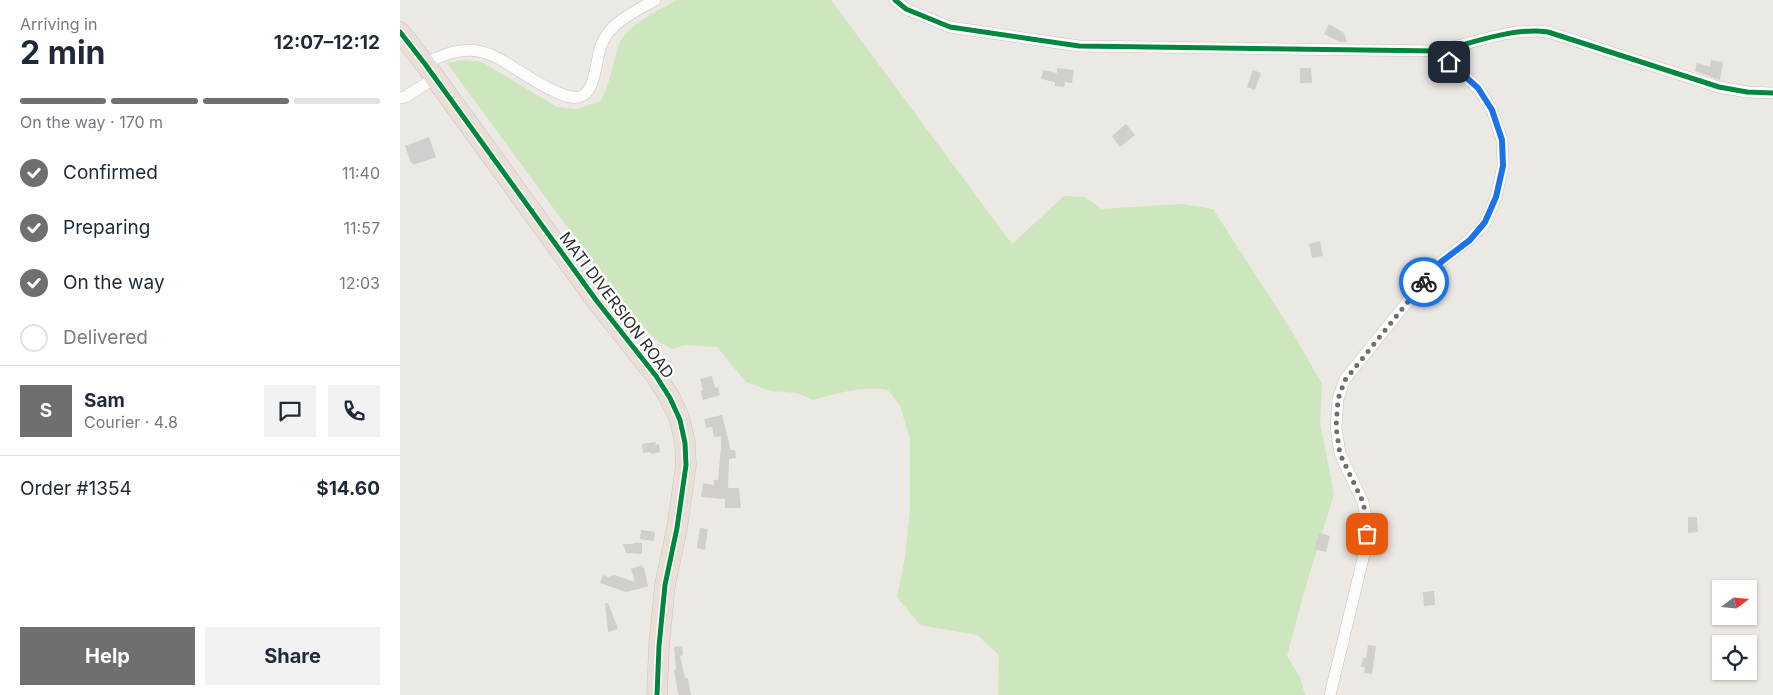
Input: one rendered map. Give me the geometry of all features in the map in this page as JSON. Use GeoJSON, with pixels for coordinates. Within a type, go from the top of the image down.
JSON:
{"type":"FeatureCollection","features":[{"type":"Feature","properties":{"kind":"highway","name":"MATI DIVERSION ROAD"},"geometry":{"type":"LineString","coordinates":[[400,32],[601,307],[656,376],[670,398],[680,420],[686,443],[685,472],[666,585],[659,646],[657,695]]}},
{"type":"Feature","properties":{"kind":"street"},"geometry":{"type":"LineString","coordinates":[[400,98],[405,97],[430,71],[439,56],[456,50],[474,50],[493,56],[518,69],[545,87],[568,97],[580,97],[589,91],[594,79],[602,42],[615,26],[654,0]]}},
{"type":"Feature","properties":{"kind":"street"},"geometry":{"type":"LineString","coordinates":[[895,0],[906,9],[950,27],[1079,46],[1436,51],[1530,30],[1548,32],[1719,87],[1747,92],[1773,93]]}},
{"type":"Feature","properties":{"kind":"street"},"geometry":{"type":"LineString","coordinates":[[1330,695],[1364,554],[1367,522],[1363,502],[1340,454],[1336,427],[1338,399],[1345,380],[1404,306],[1441,262],[1470,240],[1485,222],[1496,197],[1503,166],[1502,140],[1492,110],[1478,88],[1436,51]]}},
{"type":"Feature","properties":{"kind":"green space"},"geometry":{"type":"Polygon","coordinates":[[[677,0],[831,0],[1012,244],[1064,196],[1085,197],[1102,209],[1181,204],[1213,209],[1293,333],[1322,384],[1320,423],[1334,494],[1287,656],[1300,677],[1305,695],[998,695],[999,655],[977,635],[920,625],[897,597],[905,558],[910,509],[910,438],[900,406],[888,390],[859,390],[813,400],[797,393],[771,391],[746,382],[717,347],[685,345],[672,349],[659,342],[634,318],[447,63],[463,60],[482,62],[557,107],[577,109],[601,101],[619,45],[628,31],[653,13],[677,0]]]}},
{"type":"Feature","properties":{"kind":"building"},"geometry":{"type":"Polygon","coordinates":[[[1329,24],[1344,33],[1347,42],[1340,42],[1324,34],[1329,24]]]}},
{"type":"Feature","properties":{"kind":"building"},"geometry":{"type":"Polygon","coordinates":[[[1711,60],[1723,62],[1720,80],[1695,71],[1697,63],[1710,67],[1711,60]]]}},
{"type":"Feature","properties":{"kind":"building"},"geometry":{"type":"Polygon","coordinates":[[[1057,68],[1074,70],[1072,83],[1065,82],[1064,87],[1055,86],[1055,82],[1041,79],[1043,70],[1057,73],[1057,68]]]}},
{"type":"Feature","properties":{"kind":"building"},"geometry":{"type":"Polygon","coordinates":[[[1300,68],[1311,68],[1312,83],[1300,83],[1300,68]]]}},
{"type":"Feature","properties":{"kind":"building"},"geometry":{"type":"Polygon","coordinates":[[[1253,70],[1261,73],[1255,90],[1247,87],[1253,70]]]}},
{"type":"Feature","properties":{"kind":"building"},"geometry":{"type":"Polygon","coordinates":[[[1126,124],[1135,135],[1120,147],[1112,136],[1126,124]]]}},
{"type":"Feature","properties":{"kind":"building"},"geometry":{"type":"Polygon","coordinates":[[[429,137],[436,157],[413,165],[405,146],[429,137]]]}},
{"type":"Feature","properties":{"kind":"building"},"geometry":{"type":"Polygon","coordinates":[[[1320,241],[1323,256],[1312,258],[1309,244],[1320,241]]]}},
{"type":"Feature","properties":{"kind":"building"},"geometry":{"type":"Polygon","coordinates":[[[712,376],[715,388],[718,387],[720,395],[703,400],[700,379],[712,376]]]}},
{"type":"Feature","properties":{"kind":"building"},"geometry":{"type":"Polygon","coordinates":[[[722,415],[730,450],[735,450],[736,458],[729,459],[728,488],[739,488],[741,508],[725,508],[725,499],[701,497],[703,483],[714,485],[714,480],[718,480],[721,448],[721,436],[714,437],[712,427],[706,428],[704,419],[722,415]]]}},
{"type":"Feature","properties":{"kind":"building"},"geometry":{"type":"Polygon","coordinates":[[[655,442],[656,445],[659,444],[660,452],[643,453],[642,444],[655,442]]]}},
{"type":"Feature","properties":{"kind":"building"},"geometry":{"type":"Polygon","coordinates":[[[1688,517],[1697,517],[1698,532],[1688,533],[1688,517]]]}},
{"type":"Feature","properties":{"kind":"building"},"geometry":{"type":"Polygon","coordinates":[[[700,528],[708,529],[705,550],[697,548],[700,528]]]}},
{"type":"Feature","properties":{"kind":"building"},"geometry":{"type":"Polygon","coordinates":[[[641,530],[655,532],[654,541],[640,539],[641,530]]]}},
{"type":"Feature","properties":{"kind":"building"},"geometry":{"type":"Polygon","coordinates":[[[1319,533],[1330,536],[1326,552],[1315,549],[1319,533]]]}},
{"type":"Feature","properties":{"kind":"building"},"geometry":{"type":"Polygon","coordinates":[[[642,543],[642,554],[626,553],[623,544],[642,543]]]}},
{"type":"Feature","properties":{"kind":"building"},"geometry":{"type":"Polygon","coordinates":[[[642,565],[648,586],[650,586],[626,592],[600,583],[603,575],[608,577],[614,575],[635,582],[631,569],[642,565]]]}},
{"type":"Feature","properties":{"kind":"building"},"geometry":{"type":"Polygon","coordinates":[[[1434,591],[1435,605],[1424,606],[1423,592],[1434,591]]]}},
{"type":"Feature","properties":{"kind":"building"},"geometry":{"type":"Polygon","coordinates":[[[605,603],[608,603],[618,629],[608,632],[605,603]]]}},
{"type":"Feature","properties":{"kind":"building"},"geometry":{"type":"Polygon","coordinates":[[[1368,645],[1376,646],[1372,674],[1364,673],[1365,667],[1361,667],[1363,658],[1366,658],[1368,645]]]}},
{"type":"Feature","properties":{"kind":"building"},"geometry":{"type":"Polygon","coordinates":[[[682,646],[683,655],[680,656],[685,678],[688,678],[691,695],[679,695],[677,688],[674,670],[676,669],[674,647],[682,646]]]}},
{"type":"Feature","properties":{"kind":"cycle path"},"geometry":{"type":"LineString","coordinates":[[895,0],[906,9],[950,27],[1079,46],[1436,51],[1505,34],[1534,31],[1548,32],[1719,87],[1747,92],[1773,93]]}},
{"type":"Feature","properties":{"kind":"cycle path"},"geometry":{"type":"LineString","coordinates":[[400,32],[596,300],[656,376],[670,398],[680,420],[685,443],[686,465],[677,528],[665,585],[659,646],[657,695]]}},
{"type":"Feature","properties":{"kind":"way so far"},"geometry":{"type":"LineString","coordinates":[[1367,534],[1363,502],[1340,454],[1336,427],[1338,399],[1345,380],[1424,282]]}},
{"type":"Feature","properties":{"kind":"route"},"geometry":{"type":"LineString","coordinates":[[1424,282],[1441,262],[1470,240],[1485,222],[1496,197],[1503,166],[1502,140],[1492,110],[1478,88],[1449,62]]}}]}
